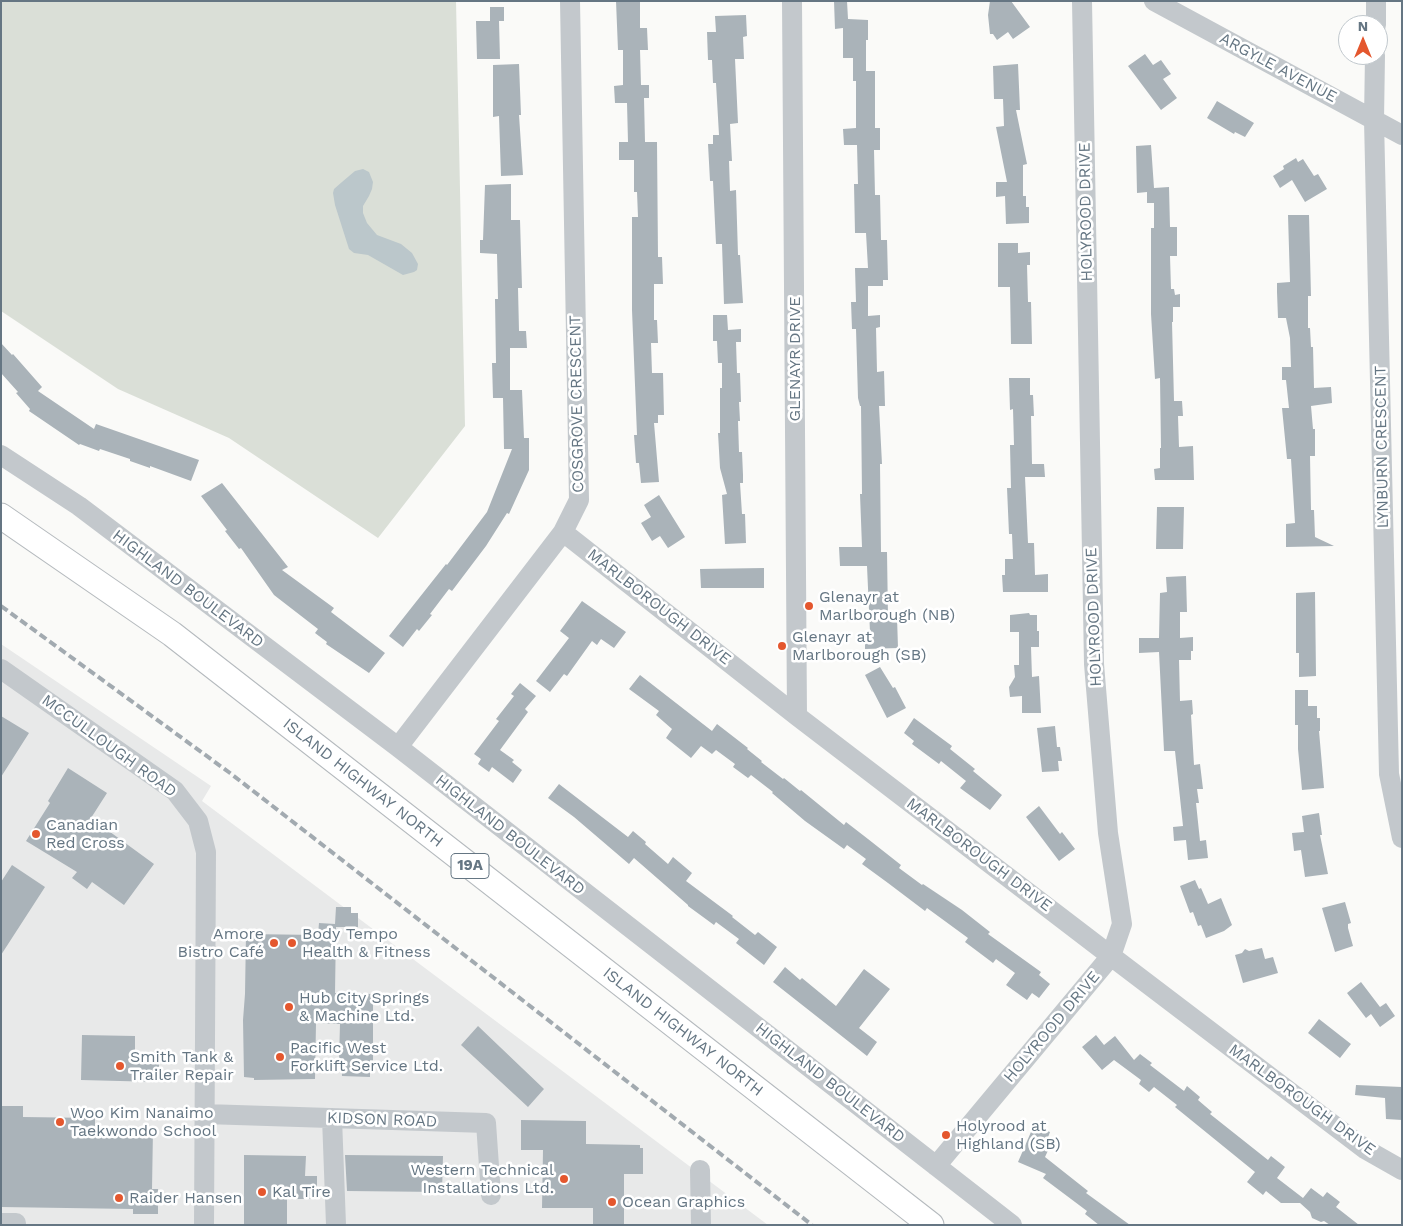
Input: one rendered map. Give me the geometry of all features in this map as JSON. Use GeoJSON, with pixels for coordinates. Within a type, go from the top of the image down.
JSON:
{"type":"FeatureCollection","features":[{"type":"Feature","properties":{"kind":"main road","name":"ISLAND HIGHWAY NORTH"},"geometry":{"type":"LineString","coordinates":[[1,516],[172,634],[931,1225]]}},
{"type":"Feature","properties":{"kind":"street","name":"COSGROVE CRESCENT"},"geometry":{"type":"LineString","coordinates":[[398,747],[563,532],[580,500],[570,1]]}},
{"type":"Feature","properties":{"kind":"street","name":"GLENAYR DRIVE"},"geometry":{"type":"LineString","coordinates":[[792,1],[798,716]]}},
{"type":"Feature","properties":{"kind":"street","name":"HOLYROOD DRIVE"},"geometry":{"type":"LineString","coordinates":[[936,1166],[1111,956],[1122,924],[1108,833],[1094,664],[1082,1]]}},
{"type":"Feature","properties":{"kind":"street","name":"ARGYLE AVENUE"},"geometry":{"type":"LineString","coordinates":[[1154,1],[1402,135]]}},
{"type":"Feature","properties":{"kind":"street"},"geometry":{"type":"LineString","coordinates":[[1376,1],[1376,15]]}},
{"type":"Feature","properties":{"kind":"street","name":"LYNBURN CRESCENT"},"geometry":{"type":"LineString","coordinates":[[1375,65],[1374,120],[1395,774],[1402,838]]}},
{"type":"Feature","properties":{"kind":"street","name":"HIGHLAND BOULEVARD"},"geometry":{"type":"LineString","coordinates":[[1,455],[79,506],[398,747],[1012,1225]]}},
{"type":"Feature","properties":{"kind":"street","name":"MARLBOROUGH DRIVE"},"geometry":{"type":"LineString","coordinates":[[563,532],[798,716],[1111,956],[1365,1149],[1402,1170]]}},
{"type":"Feature","properties":{"kind":"street","name":"MCCULLOUGH ROAD"},"geometry":{"type":"LineString","coordinates":[[1,669],[175,792],[198,821],[206,852],[204,1225]]}},
{"type":"Feature","properties":{"kind":"street","name":"KIDSON ROAD"},"geometry":{"type":"LineString","coordinates":[[206,1114],[486,1123],[491,1195]]}},
{"type":"Feature","properties":{"kind":"street"},"geometry":{"type":"LineString","coordinates":[[332,1118],[336,1225]]}},
{"type":"Feature","properties":{"kind":"street"},"geometry":{"type":"LineString","coordinates":[[700,1170],[701,1225]]}},
{"type":"Feature","properties":{"kind":"shaded area"},"geometry":{"type":"Polygon","coordinates":[[[1,1],[456,1],[465,426],[378,538],[229,438],[118,389],[1,311],[1,1]]]}},
{"type":"Feature","properties":{"kind":"shaded area"},"geometry":{"type":"Polygon","coordinates":[[[363,169],[369,172],[373,182],[372,189],[363,206],[363,213],[367,223],[377,235],[401,244],[412,253],[418,264],[417,270],[414,272],[403,275],[368,255],[354,253],[349,249],[333,193],[334,189],[355,171],[363,169]]]}},
{"type":"Feature","properties":{"kind":"shaded area"},"geometry":{"type":"Polygon","coordinates":[[[1,644],[211,786],[202,801],[768,1225],[1,1225],[1,644]]]}},
{"type":"Feature","properties":{"kind":"building"},"geometry":{"type":"Polygon","coordinates":[[[616,1],[640,1],[640,28],[647,28],[648,50],[640,50],[641,85],[649,85],[649,98],[644,98],[645,142],[657,142],[658,257],[662,257],[663,284],[654,284],[654,320],[657,320],[658,343],[651,343],[652,373],[663,373],[664,415],[658,415],[658,423],[654,423],[659,482],[641,483],[639,463],[636,463],[634,435],[637,435],[632,310],[632,217],[638,217],[637,192],[634,192],[634,160],[619,160],[619,142],[628,142],[627,103],[615,103],[614,86],[623,85],[623,50],[618,50],[616,1]]]}},
{"type":"Feature","properties":{"kind":"building"},"geometry":{"type":"Polygon","coordinates":[[[834,1],[847,1],[848,19],[868,20],[866,71],[875,71],[875,128],[880,128],[880,150],[874,150],[875,195],[880,195],[881,240],[887,240],[888,280],[883,280],[883,286],[868,286],[868,316],[880,315],[880,327],[876,328],[877,372],[884,371],[885,406],[879,406],[882,464],[880,464],[881,552],[887,552],[888,618],[897,617],[898,648],[865,649],[865,632],[870,632],[867,566],[840,566],[839,547],[862,547],[860,494],[862,494],[861,406],[858,398],[856,329],[852,329],[851,302],[856,302],[855,268],[868,268],[866,233],[855,233],[854,184],[858,184],[857,145],[844,145],[843,129],[856,128],[856,81],[853,81],[853,58],[843,58],[843,28],[835,29],[834,1]]]}},
{"type":"Feature","properties":{"kind":"building"},"geometry":{"type":"Polygon","coordinates":[[[990,1],[1011,1],[1030,27],[1013,39],[1008,32],[997,40],[993,34],[990,34],[988,15],[990,1]]]}},
{"type":"Feature","properties":{"kind":"building"},"geometry":{"type":"Polygon","coordinates":[[[490,7],[504,7],[504,21],[499,21],[500,59],[477,59],[476,21],[490,21],[490,7]]]}},
{"type":"Feature","properties":{"kind":"building"},"geometry":{"type":"Polygon","coordinates":[[[746,15],[747,36],[743,37],[744,59],[735,59],[738,123],[730,124],[732,161],[729,161],[730,191],[736,190],[738,255],[740,255],[743,303],[724,304],[722,244],[716,244],[713,181],[710,181],[708,144],[713,144],[713,135],[719,135],[716,83],[713,83],[712,60],[708,60],[707,32],[716,32],[715,16],[746,15]]]}},
{"type":"Feature","properties":{"kind":"building"},"geometry":{"type":"Polygon","coordinates":[[[1145,54],[1153,65],[1161,60],[1171,74],[1163,79],[1177,98],[1161,110],[1128,66],[1145,54]]]}},
{"type":"Feature","properties":{"kind":"building"},"geometry":{"type":"Polygon","coordinates":[[[519,64],[521,115],[519,115],[523,175],[501,176],[499,116],[493,117],[493,65],[519,64]]]}},
{"type":"Feature","properties":{"kind":"building"},"geometry":{"type":"Polygon","coordinates":[[[1018,64],[1020,110],[1016,110],[1027,164],[1023,165],[1023,196],[1026,196],[1026,207],[1029,207],[1029,223],[1006,224],[1005,196],[996,197],[996,182],[1007,182],[996,127],[1004,126],[1003,99],[994,99],[993,66],[1018,64]]]}},
{"type":"Feature","properties":{"kind":"building"},"geometry":{"type":"Polygon","coordinates":[[[1217,101],[1254,123],[1245,137],[1235,132],[1234,134],[1207,118],[1217,101]]]}},
{"type":"Feature","properties":{"kind":"building"},"geometry":{"type":"Polygon","coordinates":[[[1151,145],[1154,188],[1169,187],[1170,227],[1177,227],[1177,256],[1170,256],[1171,289],[1174,289],[1175,295],[1180,294],[1180,307],[1173,307],[1172,322],[1174,401],[1182,401],[1183,416],[1178,416],[1179,447],[1193,446],[1194,480],[1155,480],[1154,469],[1160,468],[1161,448],[1160,378],[1155,379],[1151,314],[1151,228],[1154,228],[1154,203],[1147,203],[1147,192],[1137,193],[1136,146],[1151,145]]]}},
{"type":"Feature","properties":{"kind":"building"},"geometry":{"type":"Polygon","coordinates":[[[1296,158],[1298,162],[1303,159],[1314,176],[1318,174],[1327,189],[1305,202],[1292,180],[1280,188],[1273,176],[1284,169],[1283,166],[1296,158]]]}},
{"type":"Feature","properties":{"kind":"building"},"geometry":{"type":"Polygon","coordinates":[[[511,184],[511,220],[520,220],[522,288],[518,288],[519,331],[526,331],[527,348],[510,348],[510,390],[522,390],[524,438],[529,438],[529,470],[509,514],[507,513],[486,546],[452,591],[449,589],[430,614],[432,615],[419,631],[417,629],[403,647],[389,636],[487,512],[512,449],[504,449],[503,398],[493,398],[492,363],[496,363],[495,299],[498,299],[497,254],[480,253],[480,240],[483,240],[485,185],[511,184]]]}},
{"type":"Feature","properties":{"kind":"building"},"geometry":{"type":"Polygon","coordinates":[[[1288,215],[1309,215],[1311,296],[1308,296],[1308,328],[1310,328],[1311,347],[1313,347],[1314,388],[1331,387],[1332,403],[1311,406],[1313,429],[1315,429],[1315,456],[1310,456],[1311,510],[1314,510],[1315,537],[1334,546],[1286,547],[1286,524],[1295,523],[1291,459],[1287,459],[1282,408],[1289,408],[1286,380],[1282,380],[1282,367],[1291,367],[1290,338],[1286,318],[1278,318],[1277,283],[1290,282],[1288,215]]]}},
{"type":"Feature","properties":{"kind":"building"},"geometry":{"type":"Polygon","coordinates":[[[998,243],[1018,243],[1018,253],[1030,252],[1030,265],[1027,265],[1028,302],[1031,302],[1032,344],[1011,344],[1010,287],[998,287],[998,243]]]}},
{"type":"Feature","properties":{"kind":"building"},"geometry":{"type":"Polygon","coordinates":[[[713,315],[727,315],[728,330],[741,329],[741,342],[736,342],[737,373],[740,373],[741,402],[739,402],[740,421],[738,421],[743,483],[740,483],[742,514],[745,514],[746,543],[725,544],[722,495],[727,494],[720,468],[718,433],[720,433],[722,363],[718,363],[717,341],[713,341],[713,315]]]}},
{"type":"Feature","properties":{"kind":"building"},"geometry":{"type":"Polygon","coordinates":[[[1,343],[42,387],[38,391],[94,429],[96,424],[199,460],[191,481],[100,449],[99,451],[79,445],[29,411],[30,409],[16,393],[18,392],[1,373],[1,343]]]}},
{"type":"Feature","properties":{"kind":"building"},"geometry":{"type":"Polygon","coordinates":[[[1009,378],[1030,378],[1030,395],[1033,395],[1034,416],[1031,416],[1032,464],[1044,464],[1045,477],[1025,477],[1028,543],[1034,543],[1035,575],[1048,574],[1048,592],[1003,592],[1002,575],[1005,575],[1005,559],[1013,559],[1012,534],[1009,534],[1007,488],[1011,488],[1010,445],[1014,445],[1013,409],[1010,410],[1009,378]]]}},
{"type":"Feature","properties":{"kind":"building"},"geometry":{"type":"Polygon","coordinates":[[[222,483],[288,567],[282,570],[334,608],[331,612],[385,653],[369,673],[326,644],[327,642],[315,633],[318,629],[274,595],[201,496],[222,483]]]}},
{"type":"Feature","properties":{"kind":"building"},"geometry":{"type":"Polygon","coordinates":[[[659,495],[685,537],[668,548],[660,536],[652,541],[641,523],[651,517],[644,505],[659,495]]]}},
{"type":"Feature","properties":{"kind":"building"},"geometry":{"type":"Polygon","coordinates":[[[1157,507],[1184,507],[1183,549],[1156,549],[1157,507]]]}},
{"type":"Feature","properties":{"kind":"building"},"geometry":{"type":"Polygon","coordinates":[[[764,568],[764,588],[701,588],[700,569],[764,568]]]}},
{"type":"Feature","properties":{"kind":"building"},"geometry":{"type":"Polygon","coordinates":[[[1186,576],[1187,612],[1180,612],[1180,638],[1193,637],[1193,651],[1191,651],[1191,660],[1179,660],[1180,701],[1192,700],[1194,765],[1200,764],[1203,789],[1197,789],[1199,803],[1196,803],[1200,841],[1206,840],[1208,858],[1188,860],[1186,840],[1174,841],[1173,827],[1183,826],[1175,751],[1164,751],[1159,652],[1139,653],[1139,638],[1159,638],[1160,593],[1167,592],[1166,577],[1186,576]]]}},
{"type":"Feature","properties":{"kind":"building"},"geometry":{"type":"Polygon","coordinates":[[[1315,592],[1316,676],[1299,677],[1299,653],[1296,653],[1296,593],[1315,592]]]}},
{"type":"Feature","properties":{"kind":"building"},"geometry":{"type":"Polygon","coordinates":[[[582,601],[626,632],[614,648],[601,639],[597,645],[592,641],[567,676],[564,674],[550,692],[536,681],[569,638],[560,631],[582,601]]]}},
{"type":"Feature","properties":{"kind":"building"},"geometry":{"type":"Polygon","coordinates":[[[1029,613],[1030,615],[1037,615],[1037,631],[1039,631],[1039,647],[1031,647],[1032,677],[1039,676],[1041,713],[1022,713],[1022,696],[1010,697],[1009,687],[1015,677],[1014,665],[1019,665],[1019,632],[1010,632],[1010,615],[1029,613]]]}},
{"type":"Feature","properties":{"kind":"building"},"geometry":{"type":"Polygon","coordinates":[[[880,667],[893,688],[895,687],[906,708],[887,718],[865,675],[880,667]]]}},
{"type":"Feature","properties":{"kind":"building"},"geometry":{"type":"Polygon","coordinates":[[[640,675],[712,731],[717,724],[783,779],[801,790],[844,825],[846,822],[901,865],[899,868],[962,910],[990,932],[988,934],[1041,972],[1039,975],[1050,984],[1039,998],[1032,993],[1027,1000],[1006,985],[1015,973],[996,959],[993,963],[965,942],[968,938],[927,908],[925,911],[862,864],[866,859],[847,845],[844,849],[805,821],[751,775],[748,778],[733,767],[735,764],[716,750],[712,754],[701,746],[691,758],[666,738],[672,729],[656,715],[659,711],[629,689],[640,675]]]}},
{"type":"Feature","properties":{"kind":"building"},"geometry":{"type":"Polygon","coordinates":[[[520,683],[536,696],[525,709],[528,712],[500,750],[514,760],[512,762],[522,770],[513,783],[492,767],[489,772],[478,764],[481,759],[474,754],[499,721],[496,719],[514,696],[511,694],[520,683]]]}},
{"type":"Feature","properties":{"kind":"building"},"geometry":{"type":"Polygon","coordinates":[[[1295,690],[1308,690],[1308,706],[1317,706],[1317,718],[1320,718],[1319,731],[1324,788],[1302,790],[1298,725],[1295,725],[1295,690]]]}},
{"type":"Feature","properties":{"kind":"building"},"geometry":{"type":"Polygon","coordinates":[[[1,716],[29,733],[1,777],[1,716]]]}},
{"type":"Feature","properties":{"kind":"building"},"geometry":{"type":"Polygon","coordinates":[[[914,718],[952,746],[950,749],[975,769],[973,771],[1002,795],[990,810],[960,788],[966,781],[941,761],[939,764],[912,744],[914,741],[904,733],[914,718]]]}},
{"type":"Feature","properties":{"kind":"building"},"geometry":{"type":"Polygon","coordinates":[[[1055,726],[1057,747],[1060,747],[1062,761],[1058,761],[1059,771],[1042,772],[1037,728],[1055,726]]]}},
{"type":"Feature","properties":{"kind":"building"},"geometry":{"type":"Polygon","coordinates":[[[68,768],[107,793],[91,818],[154,864],[124,905],[92,882],[87,889],[72,878],[77,872],[26,841],[50,803],[48,801],[68,768]]]}},
{"type":"Feature","properties":{"kind":"building"},"geometry":{"type":"Polygon","coordinates":[[[559,784],[628,837],[633,831],[668,864],[673,857],[692,873],[686,881],[755,935],[758,932],[777,947],[764,965],[736,943],[739,939],[716,922],[714,925],[688,906],[634,858],[629,864],[574,817],[548,798],[559,784]]]}},
{"type":"Feature","properties":{"kind":"building"},"geometry":{"type":"Polygon","coordinates":[[[1039,806],[1060,834],[1062,832],[1075,849],[1059,861],[1026,817],[1039,806]]]}},
{"type":"Feature","properties":{"kind":"building"},"geometry":{"type":"Polygon","coordinates":[[[1319,813],[1322,835],[1320,835],[1328,874],[1305,877],[1301,850],[1294,851],[1292,833],[1304,832],[1302,816],[1319,813]]]}},
{"type":"Feature","properties":{"kind":"building"},"geometry":{"type":"Polygon","coordinates":[[[12,865],[45,887],[1,955],[1,882],[12,865]]]}},
{"type":"Feature","properties":{"kind":"building"},"geometry":{"type":"Polygon","coordinates":[[[1195,880],[1208,904],[1221,898],[1232,925],[1224,931],[1206,938],[1201,925],[1198,926],[1193,912],[1190,913],[1180,886],[1195,880]]]}},
{"type":"Feature","properties":{"kind":"building"},"geometry":{"type":"Polygon","coordinates":[[[1345,902],[1351,923],[1348,924],[1348,928],[1353,946],[1335,952],[1322,908],[1345,902]]]}},
{"type":"Feature","properties":{"kind":"building"},"geometry":{"type":"Polygon","coordinates":[[[336,907],[351,907],[351,913],[358,913],[358,927],[336,927],[335,993],[373,994],[373,1061],[370,1060],[370,1077],[342,1076],[341,1060],[339,1061],[340,1024],[316,1023],[315,1079],[254,1080],[254,1078],[244,1077],[243,1020],[246,934],[318,935],[319,923],[335,924],[336,907]]]}},
{"type":"Feature","properties":{"kind":"building"},"geometry":{"type":"Polygon","coordinates":[[[1262,948],[1265,959],[1273,957],[1278,973],[1243,983],[1235,955],[1242,953],[1245,949],[1249,951],[1262,948]]]}},
{"type":"Feature","properties":{"kind":"building"},"geometry":{"type":"Polygon","coordinates":[[[785,967],[800,980],[802,978],[836,1006],[864,969],[890,989],[859,1028],[877,1042],[867,1056],[773,982],[785,967]]]}},
{"type":"Feature","properties":{"kind":"building"},"geometry":{"type":"Polygon","coordinates":[[[1361,982],[1380,1007],[1386,1003],[1395,1016],[1380,1027],[1371,1014],[1366,1018],[1347,993],[1361,982]]]}},
{"type":"Feature","properties":{"kind":"building"},"geometry":{"type":"Polygon","coordinates":[[[1319,1019],[1351,1044],[1340,1058],[1308,1033],[1319,1019]]]}},
{"type":"Feature","properties":{"kind":"building"},"geometry":{"type":"Polygon","coordinates":[[[478,1026],[544,1089],[528,1107],[461,1045],[478,1026]]]}},
{"type":"Feature","properties":{"kind":"building","name":"Smith Tank & Trailer Repair"},"geometry":{"type":"Polygon","coordinates":[[[82,1035],[135,1036],[135,1052],[159,1052],[159,1082],[81,1080],[82,1035]]]}},
{"type":"Feature","properties":{"kind":"building"},"geometry":{"type":"Polygon","coordinates":[[[1096,1035],[1104,1045],[1115,1036],[1134,1060],[1140,1054],[1152,1063],[1150,1065],[1184,1091],[1187,1086],[1200,1097],[1198,1100],[1212,1112],[1210,1114],[1268,1160],[1271,1156],[1285,1167],[1277,1178],[1303,1198],[1311,1188],[1323,1197],[1327,1192],[1340,1202],[1336,1207],[1359,1225],[1330,1225],[1324,1221],[1321,1222],[1312,1218],[1310,1212],[1300,1203],[1281,1203],[1266,1191],[1263,1195],[1247,1182],[1255,1172],[1175,1107],[1177,1105],[1154,1087],[1149,1092],[1139,1084],[1141,1080],[1114,1060],[1102,1070],[1082,1047],[1096,1035]]]}},
{"type":"Feature","properties":{"kind":"building"},"geometry":{"type":"Polygon","coordinates":[[[1356,1085],[1402,1087],[1402,1120],[1386,1119],[1385,1098],[1355,1095],[1356,1085]]]}},
{"type":"Feature","properties":{"kind":"building"},"geometry":{"type":"Polygon","coordinates":[[[1,1106],[23,1106],[23,1117],[95,1118],[95,1129],[153,1129],[152,1189],[158,1189],[158,1214],[133,1214],[133,1209],[1,1207],[1,1106]]]}},
{"type":"Feature","properties":{"kind":"building"},"geometry":{"type":"Polygon","coordinates":[[[521,1120],[586,1121],[586,1144],[640,1145],[640,1148],[643,1148],[643,1174],[624,1174],[624,1225],[593,1225],[593,1208],[542,1208],[543,1150],[521,1150],[521,1120]]]}},
{"type":"Feature","properties":{"kind":"building"},"geometry":{"type":"Polygon","coordinates":[[[1034,1125],[1050,1132],[1047,1140],[1052,1142],[1045,1157],[1088,1191],[1086,1193],[1130,1225],[1099,1225],[1085,1214],[1087,1211],[1043,1178],[1046,1174],[1018,1162],[1034,1125]]]}},
{"type":"Feature","properties":{"kind":"building"},"geometry":{"type":"Polygon","coordinates":[[[244,1155],[306,1156],[305,1176],[317,1176],[317,1199],[287,1199],[287,1225],[244,1225],[244,1155]]]}},
{"type":"Feature","properties":{"kind":"building"},"geometry":{"type":"Polygon","coordinates":[[[345,1155],[443,1156],[442,1192],[347,1191],[345,1155]]]}},
{"type":"Feature","properties":{"kind":"railway"},"geometry":{"type":"LineString","coordinates":[[1,606],[230,773],[812,1225]]}},
{"type":"Feature","properties":{"kind":"place","name":"Glenayr at Marlborough (NB)"},"geometry":{"type":"Point","coordinates":[809,606]}},
{"type":"Feature","properties":{"kind":"place","name":"Glenayr at Marlborough (SB)"},"geometry":{"type":"Point","coordinates":[782,646]}},
{"type":"Feature","properties":{"kind":"place","name":"Canadian Red Cross"},"geometry":{"type":"Point","coordinates":[36,834]}},
{"type":"Feature","properties":{"kind":"place","name":"Amore Bistro Café"},"geometry":{"type":"Point","coordinates":[274,943]}},
{"type":"Feature","properties":{"kind":"place","name":"Body Tempo Health & Fitness"},"geometry":{"type":"Point","coordinates":[292,943]}},
{"type":"Feature","properties":{"kind":"place","name":"Hub City Springs & Machine Ltd."},"geometry":{"type":"Point","coordinates":[289,1007]}},
{"type":"Feature","properties":{"kind":"place","name":"Pacific West Forklift Service Ltd."},"geometry":{"type":"Point","coordinates":[280,1057]}},
{"type":"Feature","properties":{"kind":"place","name":"Smith Tank & Trailer Repair"},"geometry":{"type":"Point","coordinates":[120,1066]}},
{"type":"Feature","properties":{"kind":"place","name":"Woo Kim Nanaimo Taekwondo School"},"geometry":{"type":"Point","coordinates":[60,1122]}},
{"type":"Feature","properties":{"kind":"place","name":"Holyrood at Highland (SB)"},"geometry":{"type":"Point","coordinates":[946,1135]}},
{"type":"Feature","properties":{"kind":"place","name":"Western Technical Installations Ltd."},"geometry":{"type":"Point","coordinates":[564,1179]}},
{"type":"Feature","properties":{"kind":"place","name":"Kal Tire"},"geometry":{"type":"Point","coordinates":[262,1192]}},
{"type":"Feature","properties":{"kind":"place","name":"Raider Hansen"},"geometry":{"type":"Point","coordinates":[119,1198]}},
{"type":"Feature","properties":{"kind":"place","name":"Ocean Graphics"},"geometry":{"type":"Point","coordinates":[612,1202]}}]}
